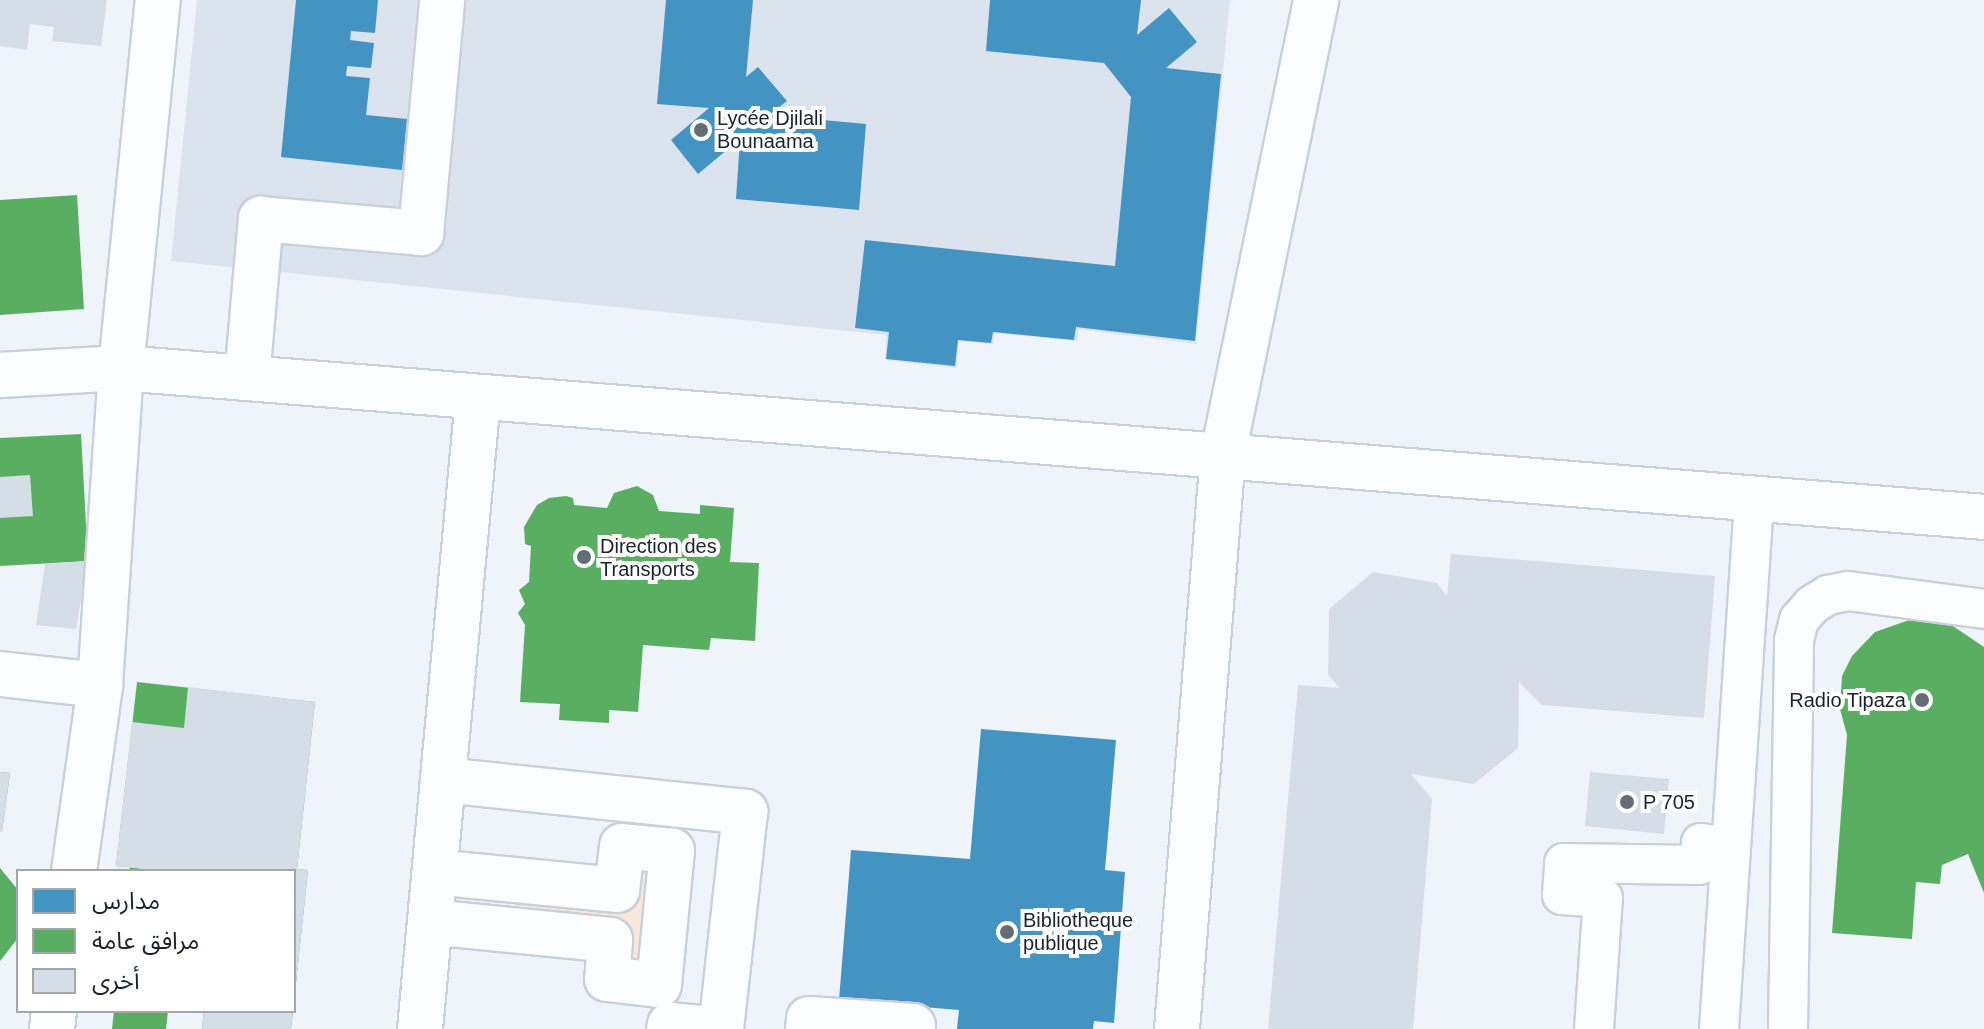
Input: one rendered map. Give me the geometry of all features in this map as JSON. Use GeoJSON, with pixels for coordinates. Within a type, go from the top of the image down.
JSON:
{"type":"FeatureCollection","features":[{"type":"Feature","properties":{"kind":"street"},"geometry":{"type":"LineString","coordinates":[[74,869],[100,685],[121,368],[158,0]]}},
{"type":"Feature","properties":{"kind":"street"},"geometry":{"type":"LineString","coordinates":[[247,378],[261,219],[421,233],[442,0]]}},
{"type":"Feature","properties":{"kind":"street"},"geometry":{"type":"LineString","coordinates":[[1177,1029],[1223,454],[1316,0]]}},
{"type":"Feature","properties":{"kind":"street"},"geometry":{"type":"LineString","coordinates":[[0,375],[121,368],[1223,454],[1754,502],[1984,517]]}},
{"type":"Feature","properties":{"kind":"street"},"geometry":{"type":"LineString","coordinates":[[420,1029],[478,398]]}},
{"type":"Feature","properties":{"kind":"street"},"geometry":{"type":"LineString","coordinates":[[0,674],[100,685]]}},
{"type":"Feature","properties":{"kind":"street"},"geometry":{"type":"LineString","coordinates":[[443,780],[745,812],[721,1029]]}},
{"type":"Feature","properties":{"kind":"street"},"geometry":{"type":"LineString","coordinates":[[430,922],[610,940],[607,979],[659,985],[672,851],[622,846],[617,890],[435,872]]}},
{"type":"Feature","properties":{"kind":"street"},"geometry":{"type":"LineString","coordinates":[[808,1029],[809,1019],[913,1026],[913,1029]]}},
{"type":"Feature","properties":{"kind":"street"},"geometry":{"type":"LineString","coordinates":[[669,1029],[670,1025],[710,1029]]}},
{"type":"Feature","properties":{"kind":"lane"},"geometry":{"type":"LineString","coordinates":[[1719,1029],[1754,502]]}},
{"type":"Feature","properties":{"kind":"lane"},"geometry":{"type":"LineString","coordinates":[[1788,1029],[1794,640],[1799,620],[1812,605],[1828,595],[1848,591],[1984,609]]}},
{"type":"Feature","properties":{"kind":"lane"},"geometry":{"type":"LineString","coordinates":[[1594,1029],[1603,898],[1562,895],[1564,863],[1699,865],[1701,843],[1731,847]]}},
{"type":"Feature","properties":{"kind":"shaded area","name":"Lycée Djilali Bounaama"},"geometry":{"type":"Polygon","coordinates":[[[197,0],[1230,0],[1196,344],[1079,329],[1077,341],[995,333],[993,344],[959,341],[957,368],[885,360],[886,335],[171,261],[197,0]]]}},
{"type":"Feature","properties":{"kind":"shaded area"},"geometry":{"type":"Polygon","coordinates":[[[634,862],[657,864],[646,970],[515,917],[517,896],[629,908],[634,862]]]}},
{"type":"Feature","properties":{"kind":"building: مدارس"},"geometry":{"type":"Polygon","coordinates":[[[296,0],[378,0],[375,33],[351,31],[350,40],[374,43],[371,68],[347,66],[346,76],[370,78],[366,115],[407,119],[402,170],[281,157],[296,0]]]}},
{"type":"Feature","properties":{"kind":"building: مدارس"},"geometry":{"type":"Polygon","coordinates":[[[666,0],[753,0],[746,77],[758,67],[787,101],[769,115],[866,124],[859,210],[736,199],[740,139],[698,174],[671,140],[709,108],[657,104],[666,0]]]}},
{"type":"Feature","properties":{"kind":"building: مدارس"},"geometry":{"type":"Polygon","coordinates":[[[990,0],[1141,0],[1137,35],[1169,8],[1197,42],[1166,68],[1221,74],[1195,341],[1076,327],[1074,340],[993,332],[991,343],[958,340],[955,366],[886,359],[889,332],[855,328],[865,240],[1115,266],[1131,97],[1104,63],[986,51],[990,0]]]}},
{"type":"Feature","properties":{"kind":"building: مدارس"},"geometry":{"type":"Polygon","coordinates":[[[981,729],[1116,740],[1105,870],[1125,872],[1114,1023],[1094,1021],[1093,1029],[957,1029],[959,1010],[839,1000],[851,850],[970,859],[981,729]]]}},
{"type":"Feature","properties":{"kind":"building: مرافق عامة"},"geometry":{"type":"Polygon","coordinates":[[[77,195],[84,309],[0,315],[0,200],[77,195]]]}},
{"type":"Feature","properties":{"kind":"building: مرافق عامة"},"geometry":{"type":"Polygon","coordinates":[[[81,434],[88,561],[0,566],[0,438],[81,434]]]}},
{"type":"Feature","properties":{"kind":"building: مرافق عامة"},"geometry":{"type":"Polygon","coordinates":[[[637,486],[653,495],[659,511],[700,514],[700,505],[734,508],[730,562],[759,563],[755,641],[711,638],[709,650],[643,645],[638,712],[609,710],[609,723],[559,720],[560,704],[520,702],[525,625],[518,613],[525,604],[519,590],[529,582],[531,546],[525,544],[524,527],[537,505],[549,498],[566,496],[573,498],[574,505],[607,508],[614,493],[637,486]]]}},
{"type":"Feature","properties":{"kind":"building: مرافق عامة"},"geometry":{"type":"Polygon","coordinates":[[[1915,618],[1947,622],[1984,647],[1984,893],[1968,854],[1942,865],[1940,884],[1916,882],[1912,939],[1832,933],[1847,735],[1840,709],[1842,676],[1852,656],[1875,632],[1915,618]]]}},
{"type":"Feature","properties":{"kind":"building: مرافق عامة"},"geometry":{"type":"Polygon","coordinates":[[[137,682],[315,702],[297,869],[308,870],[296,983],[296,869],[130,869],[116,866],[137,682]]]}},
{"type":"Feature","properties":{"kind":"building: مرافق عامة"},"geometry":{"type":"Polygon","coordinates":[[[0,772],[10,773],[2,832],[0,832],[0,772]]]}},
{"type":"Feature","properties":{"kind":"building: مرافق عامة"},"geometry":{"type":"Polygon","coordinates":[[[0,868],[16,888],[16,941],[0,961],[0,868]]]}},
{"type":"Feature","properties":{"kind":"building: مرافق عامة"},"geometry":{"type":"Polygon","coordinates":[[[114,1013],[168,1013],[166,1029],[112,1029],[114,1013]]]}},
{"type":"Feature","properties":{"kind":"building: مرافق عامة"},"geometry":{"type":"Polygon","coordinates":[[[204,1013],[293,1013],[291,1029],[202,1029],[204,1013]]]}},
{"type":"Feature","properties":{"kind":"building: أخرى"},"geometry":{"type":"Polygon","coordinates":[[[0,0],[107,0],[101,46],[52,41],[54,27],[30,24],[27,50],[0,46],[0,0]]]}},
{"type":"Feature","properties":{"kind":"building: أخرى"},"geometry":{"type":"Polygon","coordinates":[[[30,475],[33,516],[0,518],[0,477],[30,475]]]}},
{"type":"Feature","properties":{"kind":"building: أخرى"},"geometry":{"type":"Polygon","coordinates":[[[1451,554],[1715,576],[1704,718],[1542,705],[1519,682],[1518,748],[1474,784],[1411,774],[1432,799],[1413,1029],[1268,1029],[1298,685],[1340,688],[1328,675],[1329,609],[1373,572],[1437,583],[1447,596],[1451,554]]]}},
{"type":"Feature","properties":{"kind":"building: أخرى"},"geometry":{"type":"Polygon","coordinates":[[[88,561],[76,629],[36,625],[45,564],[88,561]]]}},
{"type":"Feature","properties":{"kind":"building: أخرى"},"geometry":{"type":"Polygon","coordinates":[[[188,687],[315,702],[297,869],[308,870],[296,983],[296,869],[142,869],[116,866],[132,722],[184,728],[188,687]]]}},
{"type":"Feature","properties":{"kind":"building: أخرى"},"geometry":{"type":"Polygon","coordinates":[[[0,772],[10,773],[2,832],[0,832],[0,772]]]}},
{"type":"Feature","properties":{"kind":"building: أخرى","name":"P 705"},"geometry":{"type":"Polygon","coordinates":[[[1590,772],[1669,779],[1664,834],[1585,826],[1590,772]]]}},
{"type":"Feature","properties":{"kind":"building: أخرى"},"geometry":{"type":"Polygon","coordinates":[[[204,1013],[293,1013],[291,1029],[202,1029],[204,1013]]]}},
{"type":"Feature","properties":{"kind":"place","name":"Lycée Djilali Bounaama"},"geometry":{"type":"Point","coordinates":[701,130]}},
{"type":"Feature","properties":{"kind":"place","name":"Direction des Transports"},"geometry":{"type":"Point","coordinates":[584,557]}},
{"type":"Feature","properties":{"kind":"place","name":"Radio Tipaza"},"geometry":{"type":"Point","coordinates":[1922,700]}},
{"type":"Feature","properties":{"kind":"place","name":"P 705"},"geometry":{"type":"Point","coordinates":[1627,802]}},
{"type":"Feature","properties":{"kind":"place","name":"Bibliotheque publique"},"geometry":{"type":"Point","coordinates":[1007,932]}}]}
